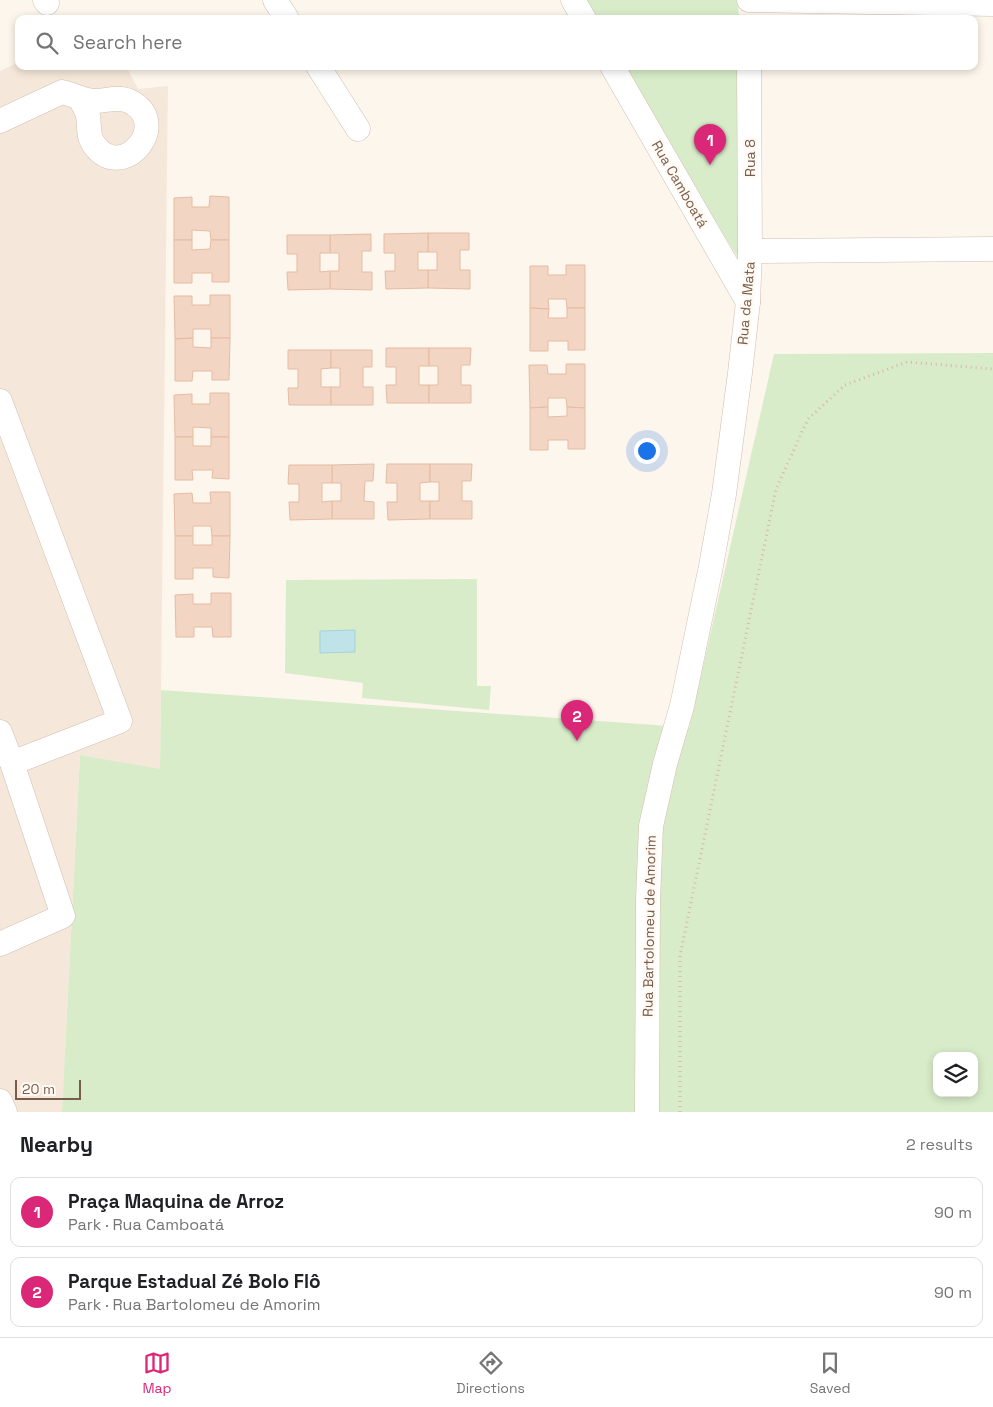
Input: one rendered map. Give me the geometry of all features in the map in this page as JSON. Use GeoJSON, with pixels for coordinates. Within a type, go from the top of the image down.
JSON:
{"type":"FeatureCollection","features":[{"type":"Feature","properties":{"kind":"street"},"geometry":{"type":"LineString","coordinates":[[275,0],[284,15]]}},
{"type":"Feature","properties":{"kind":"street"},"geometry":{"type":"LineString","coordinates":[[573,0],[582,15]]}},
{"type":"Feature","properties":{"kind":"street"},"geometry":{"type":"LineString","coordinates":[[749,15],[749,0],[993,4]]}},
{"type":"Feature","properties":{"kind":"street"},"geometry":{"type":"LineString","coordinates":[[321,70],[358,129]]}},
{"type":"Feature","properties":{"kind":"street","name":"Rua Camboatá"},"geometry":{"type":"LineString","coordinates":[[614,70],[748,302]]}},
{"type":"Feature","properties":{"kind":"street","name":"Rua 8"},"geometry":{"type":"LineString","coordinates":[[749,70],[750,251]]}},
{"type":"Feature","properties":{"kind":"street"},"geometry":{"type":"LineString","coordinates":[[0,121],[62,92],[80,98]]}},
{"type":"Feature","properties":{"kind":"street","name":"Rua da Mata"},"geometry":{"type":"LineString","coordinates":[[711,566],[724,494],[740,373],[748,302],[750,251],[993,249]]}},
{"type":"Feature","properties":{"kind":"street"},"geometry":{"type":"LineString","coordinates":[[0,401],[120,721],[12,763]]}},
{"type":"Feature","properties":{"kind":"street","name":"Rua Bartolomeu de Amorim"},"geometry":{"type":"LineString","coordinates":[[647,1112],[648,899],[651,826],[665,764],[682,706],[711,566]]}},
{"type":"Feature","properties":{"kind":"street"},"geometry":{"type":"LineString","coordinates":[[0,732],[63,916],[0,944]]}},
{"type":"Feature","properties":{"kind":"street"},"geometry":{"type":"LineString","coordinates":[[0,1101],[5,1112]]}},
{"type":"Feature","properties":{"kind":"path"},"geometry":{"type":"LineString","coordinates":[[680,1112],[680,956],[776,489],[808,419],[845,384],[907,362],[993,369]]}},
{"type":"Feature","properties":{"kind":"shaded area"},"geometry":{"type":"Polygon","coordinates":[[[15,64],[15,70],[128,70],[138,89],[168,86],[160,770],[80,755],[62,1112],[0,1112],[0,71],[15,64]]]}},
{"type":"Feature","properties":{"kind":"green space"},"geometry":{"type":"Polygon","coordinates":[[[580,0],[738,0],[739,15],[589,15],[580,0]]]}},
{"type":"Feature","properties":{"kind":"green space"},"geometry":{"type":"Polygon","coordinates":[[[623,70],[739,70],[741,263],[623,70]]]}},
{"type":"Feature","properties":{"kind":"green space"},"geometry":{"type":"Polygon","coordinates":[[[993,353],[993,1112],[62,1112],[80,755],[160,769],[161,690],[689,728],[774,354],[993,353]]]}},
{"type":"Feature","properties":{"kind":"green space"},"geometry":{"type":"Polygon","coordinates":[[[477,579],[477,686],[491,686],[489,710],[362,698],[363,683],[285,673],[286,580],[477,579]]]}},
{"type":"Feature","properties":{"kind":"water"},"geometry":{"type":"Polygon","coordinates":[[[355,630],[355,652],[320,653],[320,631],[355,630]]]}},
{"type":"Feature","properties":{"kind":"building"},"geometry":{"type":"Polygon","coordinates":[[[210,196],[229,197],[229,240],[211,240],[210,231],[192,230],[192,240],[174,240],[174,198],[192,197],[192,207],[209,207],[210,196]]]}},
{"type":"Feature","properties":{"kind":"building"},"geometry":{"type":"Polygon","coordinates":[[[428,233],[469,233],[469,250],[460,250],[460,270],[470,270],[470,289],[428,288],[428,270],[437,270],[437,252],[428,252],[428,233]]]}},
{"type":"Feature","properties":{"kind":"building"},"geometry":{"type":"Polygon","coordinates":[[[428,233],[428,252],[418,252],[418,270],[428,270],[428,288],[386,289],[385,271],[395,271],[395,253],[384,253],[384,234],[428,233]]]}},
{"type":"Feature","properties":{"kind":"building"},"geometry":{"type":"Polygon","coordinates":[[[371,234],[371,251],[362,251],[362,272],[372,272],[372,290],[330,289],[330,271],[339,271],[339,253],[330,253],[330,235],[371,234]]]}},
{"type":"Feature","properties":{"kind":"building"},"geometry":{"type":"Polygon","coordinates":[[[287,235],[330,235],[330,253],[320,253],[320,272],[330,271],[330,289],[288,290],[287,272],[297,272],[297,254],[287,254],[287,235]]]}},
{"type":"Feature","properties":{"kind":"building"},"geometry":{"type":"Polygon","coordinates":[[[174,240],[192,240],[192,250],[210,249],[211,240],[229,240],[229,282],[212,282],[212,273],[192,273],[192,283],[174,283],[174,240]]]}},
{"type":"Feature","properties":{"kind":"building"},"geometry":{"type":"Polygon","coordinates":[[[566,265],[585,265],[585,308],[567,308],[566,299],[548,299],[549,309],[530,308],[530,266],[548,266],[548,275],[566,275],[566,265]]]}},
{"type":"Feature","properties":{"kind":"building"},"geometry":{"type":"Polygon","coordinates":[[[210,295],[230,295],[230,338],[211,338],[211,329],[193,329],[193,338],[175,339],[174,296],[192,296],[192,305],[210,305],[210,295]]]}},
{"type":"Feature","properties":{"kind":"building"},"geometry":{"type":"Polygon","coordinates":[[[530,308],[549,309],[548,318],[567,318],[567,308],[585,308],[585,350],[568,350],[568,341],[548,341],[548,351],[530,351],[530,308]]]}},
{"type":"Feature","properties":{"kind":"building"},"geometry":{"type":"Polygon","coordinates":[[[193,338],[193,347],[211,348],[211,338],[230,338],[229,380],[212,380],[212,371],[193,371],[192,381],[175,381],[175,339],[193,338]]]}},
{"type":"Feature","properties":{"kind":"building"},"geometry":{"type":"Polygon","coordinates":[[[386,348],[429,348],[429,366],[419,366],[419,385],[429,385],[429,403],[387,403],[386,385],[396,385],[396,367],[386,367],[386,348]]]}},
{"type":"Feature","properties":{"kind":"building"},"geometry":{"type":"Polygon","coordinates":[[[429,348],[471,348],[470,365],[461,365],[461,385],[471,385],[471,403],[429,403],[429,385],[438,385],[438,366],[429,366],[429,348]]]}},
{"type":"Feature","properties":{"kind":"building"},"geometry":{"type":"Polygon","coordinates":[[[288,350],[331,350],[331,368],[321,369],[321,387],[331,387],[331,405],[289,405],[288,388],[298,388],[298,369],[288,369],[288,350]]]}},
{"type":"Feature","properties":{"kind":"building"},"geometry":{"type":"Polygon","coordinates":[[[331,350],[372,350],[372,367],[363,367],[363,387],[373,387],[373,405],[331,405],[331,387],[340,387],[340,368],[331,368],[331,350]]]}},
{"type":"Feature","properties":{"kind":"building"},"geometry":{"type":"Polygon","coordinates":[[[566,364],[585,364],[585,408],[567,407],[566,398],[548,398],[548,407],[530,408],[529,365],[547,365],[548,374],[566,374],[566,364]]]}},
{"type":"Feature","properties":{"kind":"building"},"geometry":{"type":"Polygon","coordinates":[[[210,393],[229,393],[229,437],[211,437],[211,428],[193,427],[193,437],[175,437],[174,395],[192,394],[192,404],[210,404],[210,393]]]}},
{"type":"Feature","properties":{"kind":"building"},"geometry":{"type":"Polygon","coordinates":[[[548,407],[548,417],[567,416],[567,407],[585,408],[585,449],[568,449],[568,440],[548,440],[548,450],[530,450],[530,408],[548,407]]]}},
{"type":"Feature","properties":{"kind":"building"},"geometry":{"type":"Polygon","coordinates":[[[175,437],[193,437],[193,446],[211,446],[211,437],[229,437],[229,479],[212,478],[213,470],[192,470],[193,480],[175,480],[175,437]]]}},
{"type":"Feature","properties":{"kind":"building"},"geometry":{"type":"Polygon","coordinates":[[[374,464],[373,481],[365,481],[364,501],[374,502],[374,519],[332,519],[332,501],[341,501],[341,483],[332,483],[332,465],[374,464]]]}},
{"type":"Feature","properties":{"kind":"building"},"geometry":{"type":"Polygon","coordinates":[[[387,464],[430,464],[430,482],[420,483],[420,501],[430,501],[430,519],[388,520],[387,502],[397,502],[397,483],[386,483],[387,464]]]}},
{"type":"Feature","properties":{"kind":"building"},"geometry":{"type":"Polygon","coordinates":[[[430,464],[472,464],[471,481],[462,481],[462,501],[472,501],[472,519],[430,519],[430,501],[439,501],[439,482],[430,482],[430,464]]]}},
{"type":"Feature","properties":{"kind":"building"},"geometry":{"type":"Polygon","coordinates":[[[289,465],[332,465],[332,483],[322,483],[322,502],[332,501],[332,519],[290,520],[289,502],[299,502],[299,484],[288,484],[289,465]]]}},
{"type":"Feature","properties":{"kind":"building"},"geometry":{"type":"Polygon","coordinates":[[[210,492],[230,492],[230,536],[212,536],[211,526],[193,526],[193,536],[175,536],[174,494],[192,493],[193,503],[211,503],[210,492]]]}},
{"type":"Feature","properties":{"kind":"building"},"geometry":{"type":"Polygon","coordinates":[[[175,536],[193,536],[193,545],[212,545],[212,536],[230,536],[229,578],[213,577],[213,568],[193,568],[193,579],[175,579],[175,536]]]}},
{"type":"Feature","properties":{"kind":"building"},"geometry":{"type":"Polygon","coordinates":[[[211,593],[231,593],[231,637],[213,637],[212,627],[194,627],[194,637],[176,637],[175,595],[193,594],[193,604],[211,604],[211,593]]]}},
{"type":"Feature","properties":{"kind":"place","name":"Praça Maquina de Arroz"},"geometry":{"type":"Point","coordinates":[710,165]}},
{"type":"Feature","properties":{"kind":"place","name":"Parque Estadual Zé Bolo Flô"},"geometry":{"type":"Point","coordinates":[577,741]}}]}
